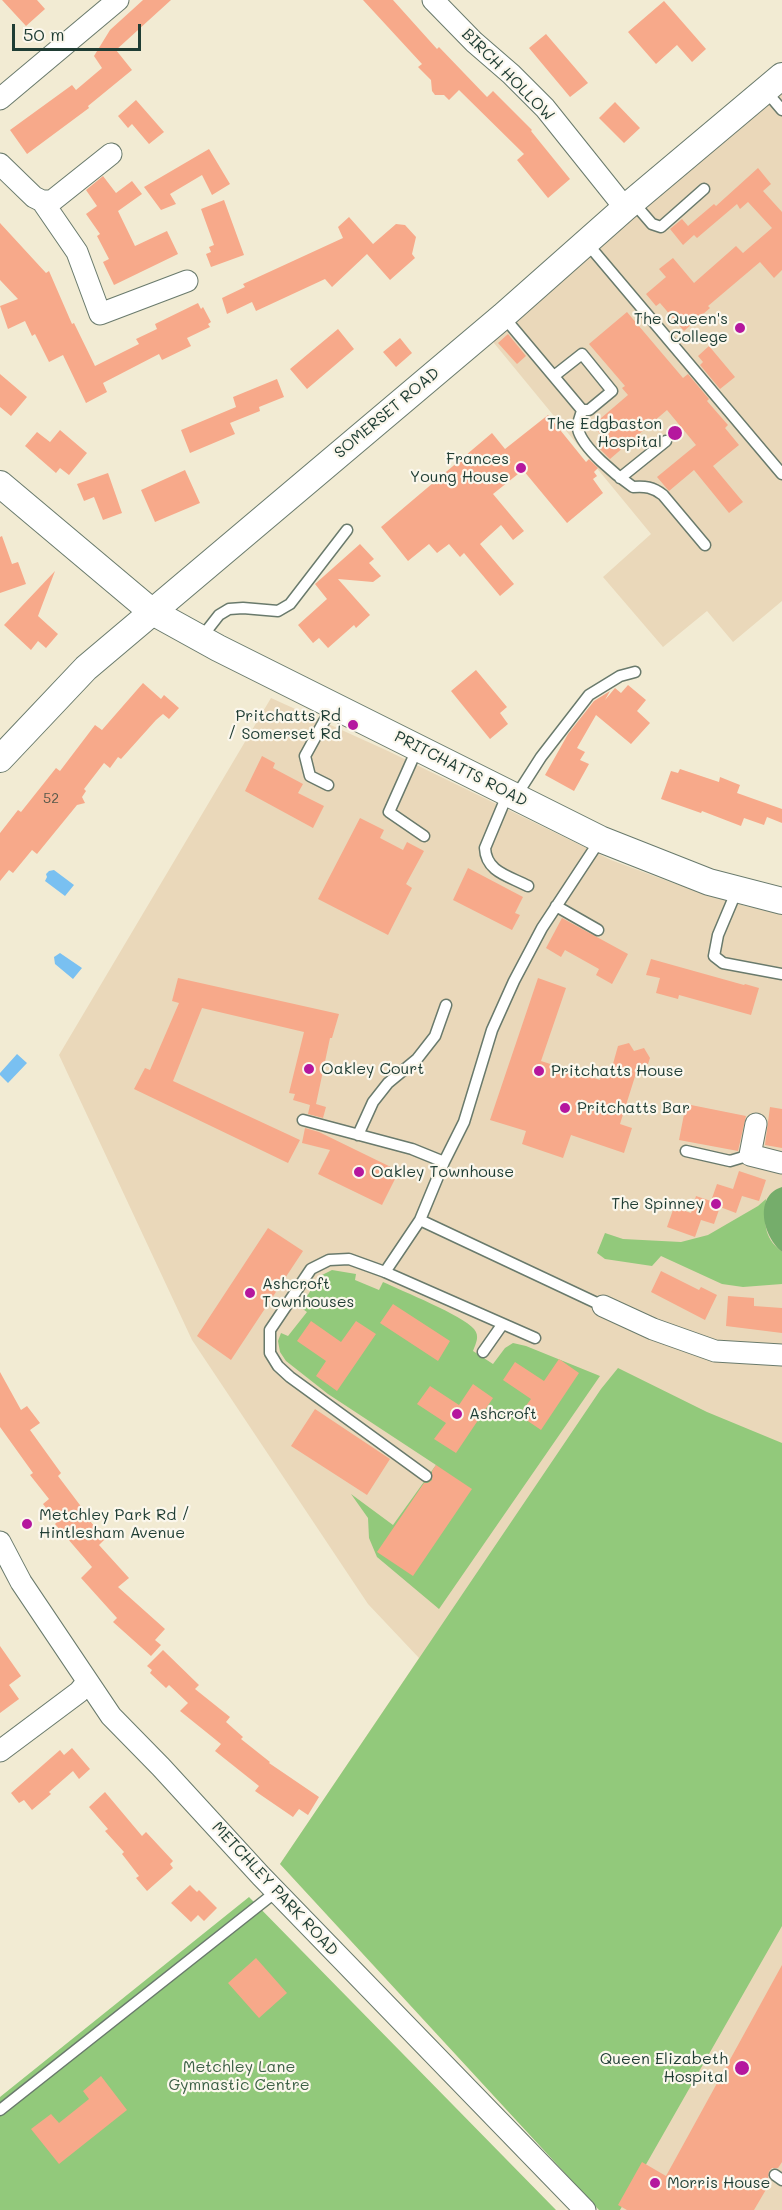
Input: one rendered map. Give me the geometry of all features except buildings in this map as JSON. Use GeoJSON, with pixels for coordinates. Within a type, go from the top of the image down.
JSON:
{"type":"FeatureCollection","features":[{"type":"Feature","properties":{"kind":"street"},"geometry":{"type":"LineString","coordinates":[[0,99],[118,0]]}},
{"type":"Feature","properties":{"kind":"street","name":"BIRCH HOLLOW"},"geometry":{"type":"LineString","coordinates":[[433,0],[545,108],[629,205]]}},
{"type":"Feature","properties":{"kind":"street","name":"SOMERSET ROAD"},"geometry":{"type":"LineString","coordinates":[[0,759],[86,668],[151,611],[503,316],[773,83]]}},
{"type":"Feature","properties":{"kind":"street"},"geometry":{"type":"LineString","coordinates":[[0,164],[34,197],[42,201],[52,201],[111,154]]}},
{"type":"Feature","properties":{"kind":"street"},"geometry":{"type":"LineString","coordinates":[[42,201],[77,252],[100,314],[187,281]]}},
{"type":"Feature","properties":{"kind":"street","name":"PRITCHATTS ROAD"},"geometry":{"type":"LineString","coordinates":[[0,484],[151,611],[201,638],[600,839],[709,882],[782,901]]}},
{"type":"Feature","properties":{"kind":"street"},"geometry":{"type":"LineString","coordinates":[[756,1124],[750,1155],[782,1163]]}},
{"type":"Feature","properties":{"kind":"street"},"geometry":{"type":"LineString","coordinates":[[603,1306],[653,1329],[715,1351],[782,1355]]}},
{"type":"Feature","properties":{"kind":"street","name":"METCHLEY PARK ROAD"},"geometry":{"type":"LineString","coordinates":[[0,1542],[21,1582],[111,1716],[391,2012],[585,2210]]}},
{"type":"Feature","properties":{"kind":"street"},"geometry":{"type":"LineString","coordinates":[[0,1751],[79,1692],[87,1682]]}},
{"type":"Feature","properties":{"kind":"lane"},"geometry":{"type":"LineString","coordinates":[[773,83],[782,110]]}},
{"type":"Feature","properties":{"kind":"lane"},"geometry":{"type":"LineString","coordinates":[[629,205],[652,225],[661,227],[705,189]]}},
{"type":"Feature","properties":{"kind":"lane"},"geometry":{"type":"LineString","coordinates":[[586,242],[782,474]]}},
{"type":"Feature","properties":{"kind":"lane"},"geometry":{"type":"LineString","coordinates":[[503,316],[582,410]]}},
{"type":"Feature","properties":{"kind":"lane"},"geometry":{"type":"LineString","coordinates":[[554,376],[582,354],[612,391],[590,410],[582,410]]}},
{"type":"Feature","properties":{"kind":"lane"},"geometry":{"type":"LineString","coordinates":[[582,410],[578,426],[582,440],[620,478],[633,487],[644,486],[656,489],[705,544]]}},
{"type":"Feature","properties":{"kind":"lane"},"geometry":{"type":"LineString","coordinates":[[620,478],[666,441]]}},
{"type":"Feature","properties":{"kind":"lane"},"geometry":{"type":"LineString","coordinates":[[201,638],[219,615],[229,609],[278,611],[290,604],[347,530]]}},
{"type":"Feature","properties":{"kind":"lane"},"geometry":{"type":"LineString","coordinates":[[528,886],[491,867],[485,848],[512,795],[589,695],[620,676],[635,672]]}},
{"type":"Feature","properties":{"kind":"lane"},"geometry":{"type":"LineString","coordinates":[[328,785],[310,776],[305,756],[334,705]]}},
{"type":"Feature","properties":{"kind":"lane"},"geometry":{"type":"LineString","coordinates":[[418,747],[389,812],[424,836]]}},
{"type":"Feature","properties":{"kind":"lane"},"geometry":{"type":"LineString","coordinates":[[385,1272],[420,1220],[444,1162],[464,1122],[492,1030],[509,991],[542,928],[600,839]]}},
{"type":"Feature","properties":{"kind":"lane"},"geometry":{"type":"LineString","coordinates":[[737,890],[718,935],[714,956],[723,963],[782,974]]}},
{"type":"Feature","properties":{"kind":"lane"},"geometry":{"type":"LineString","coordinates":[[556,906],[598,930]]}},
{"type":"Feature","properties":{"kind":"lane"},"geometry":{"type":"LineString","coordinates":[[358,1134],[373,1101],[388,1083],[417,1059],[435,1036],[446,1005]]}},
{"type":"Feature","properties":{"kind":"lane"},"geometry":{"type":"LineString","coordinates":[[303,1120],[412,1149],[444,1162]]}},
{"type":"Feature","properties":{"kind":"lane"},"geometry":{"type":"LineString","coordinates":[[686,1151],[730,1161],[750,1155]]}},
{"type":"Feature","properties":{"kind":"lane"},"geometry":{"type":"LineString","coordinates":[[420,1220],[603,1306]]}},
{"type":"Feature","properties":{"kind":"lane"},"geometry":{"type":"LineString","coordinates":[[426,1476],[290,1377],[278,1366],[270,1353],[270,1330],[311,1269],[329,1260],[349,1259],[385,1272],[535,1338]]}},
{"type":"Feature","properties":{"kind":"lane"},"geometry":{"type":"LineString","coordinates":[[483,1352],[502,1325]]}},
{"type":"Feature","properties":{"kind":"lane"},"geometry":{"type":"LineString","coordinates":[[0,2110],[277,1891]]}},
{"type":"Feature","properties":{"kind":"shaded area","name":"The Edgbaston Hospital"},"geometry":{"type":"Polygon","coordinates":[[[782,90],[782,601],[733,642],[707,611],[663,647],[603,577],[651,534],[489,337],[782,90]]]}},
{"type":"Feature","properties":{"kind":"shaded area"},"geometry":{"type":"Polygon","coordinates":[[[271,698],[388,751],[611,860],[745,906],[782,913],[782,2210],[599,2210],[280,1864],[419,1658],[368,1604],[192,1340],[59,1055],[271,698]]]}},
{"type":"Feature","properties":{"kind":"green space"},"geometry":{"type":"Polygon","coordinates":[[[782,1187],[782,1252],[770,1237],[766,1227],[764,1208],[773,1192],[782,1187]]]}},
{"type":"Feature","properties":{"kind":"green space"},"geometry":{"type":"Polygon","coordinates":[[[766,1199],[766,1228],[771,1240],[782,1252],[782,1284],[743,1287],[722,1284],[661,1256],[652,1266],[605,1259],[597,1253],[605,1233],[623,1239],[681,1242],[708,1235],[766,1199]]]}},
{"type":"Feature","properties":{"kind":"green space"},"geometry":{"type":"Polygon","coordinates":[[[332,1270],[356,1274],[355,1280],[379,1290],[383,1282],[457,1317],[467,1323],[477,1334],[473,1351],[493,1364],[505,1348],[513,1343],[526,1346],[600,1376],[439,1609],[377,1557],[369,1538],[368,1518],[351,1494],[393,1525],[436,1465],[328,1394],[286,1361],[280,1352],[278,1341],[281,1333],[288,1336],[307,1312],[300,1307],[320,1276],[332,1270]]]}},
{"type":"Feature","properties":{"kind":"green space"},"geometry":{"type":"Polygon","coordinates":[[[618,1368],[707,1412],[782,1443],[782,1926],[620,2210],[599,2210],[280,1864],[601,1389],[618,1368]]]}},
{"type":"Feature","properties":{"kind":"green space","name":"Metchley Lane Gymnastic Centre"},"geometry":{"type":"Polygon","coordinates":[[[249,1897],[556,2210],[0,2210],[0,2097],[249,1897]]]}},
{"type":"Feature","properties":{"kind":"water"},"geometry":{"type":"Polygon","coordinates":[[[54,870],[74,885],[65,896],[45,881],[46,874],[54,870]]]}},
{"type":"Feature","properties":{"kind":"water"},"geometry":{"type":"Polygon","coordinates":[[[60,953],[82,968],[73,979],[55,964],[54,957],[60,953]]]}},
{"type":"Feature","properties":{"kind":"water"},"geometry":{"type":"Polygon","coordinates":[[[17,1054],[27,1063],[8,1083],[0,1073],[17,1054]]]}},
{"type":"Feature","properties":{"kind":"place","name":"The Queen's College"},"geometry":{"type":"Point","coordinates":[740,328]}},
{"type":"Feature","properties":{"kind":"place","name":"The Edgbaston Hospital"},"geometry":{"type":"Point","coordinates":[675,433]}},
{"type":"Feature","properties":{"kind":"place","name":"Frances Young House"},"geometry":{"type":"Point","coordinates":[521,468]}},
{"type":"Feature","properties":{"kind":"place","name":"Pritchatts Rd / Somerset Rd"},"geometry":{"type":"Point","coordinates":[353,725]}},
{"type":"Feature","properties":{"kind":"place","name":"Oakley Court"},"geometry":{"type":"Point","coordinates":[309,1069]}},
{"type":"Feature","properties":{"kind":"place","name":"Pritchatts House"},"geometry":{"type":"Point","coordinates":[539,1071]}},
{"type":"Feature","properties":{"kind":"place","name":"Pritchatts Bar"},"geometry":{"type":"Point","coordinates":[565,1108]}},
{"type":"Feature","properties":{"kind":"place","name":"Oakley Townhouse"},"geometry":{"type":"Point","coordinates":[359,1172]}},
{"type":"Feature","properties":{"kind":"place","name":"The Spinney"},"geometry":{"type":"Point","coordinates":[716,1204]}},
{"type":"Feature","properties":{"kind":"place","name":"Ashcroft Townhouses"},"geometry":{"type":"Point","coordinates":[250,1293]}},
{"type":"Feature","properties":{"kind":"place","name":"Ashcroft"},"geometry":{"type":"Point","coordinates":[457,1414]}},
{"type":"Feature","properties":{"kind":"place","name":"Metchley Park Rd / Hintlesham Avenue"},"geometry":{"type":"Point","coordinates":[27,1524]}},
{"type":"Feature","properties":{"kind":"place","name":"Queen Elizabeth Hospital"},"geometry":{"type":"Point","coordinates":[742,2068]}},
{"type":"Feature","properties":{"kind":"place","name":"Morris House"},"geometry":{"type":"Point","coordinates":[655,2183]}}]}
